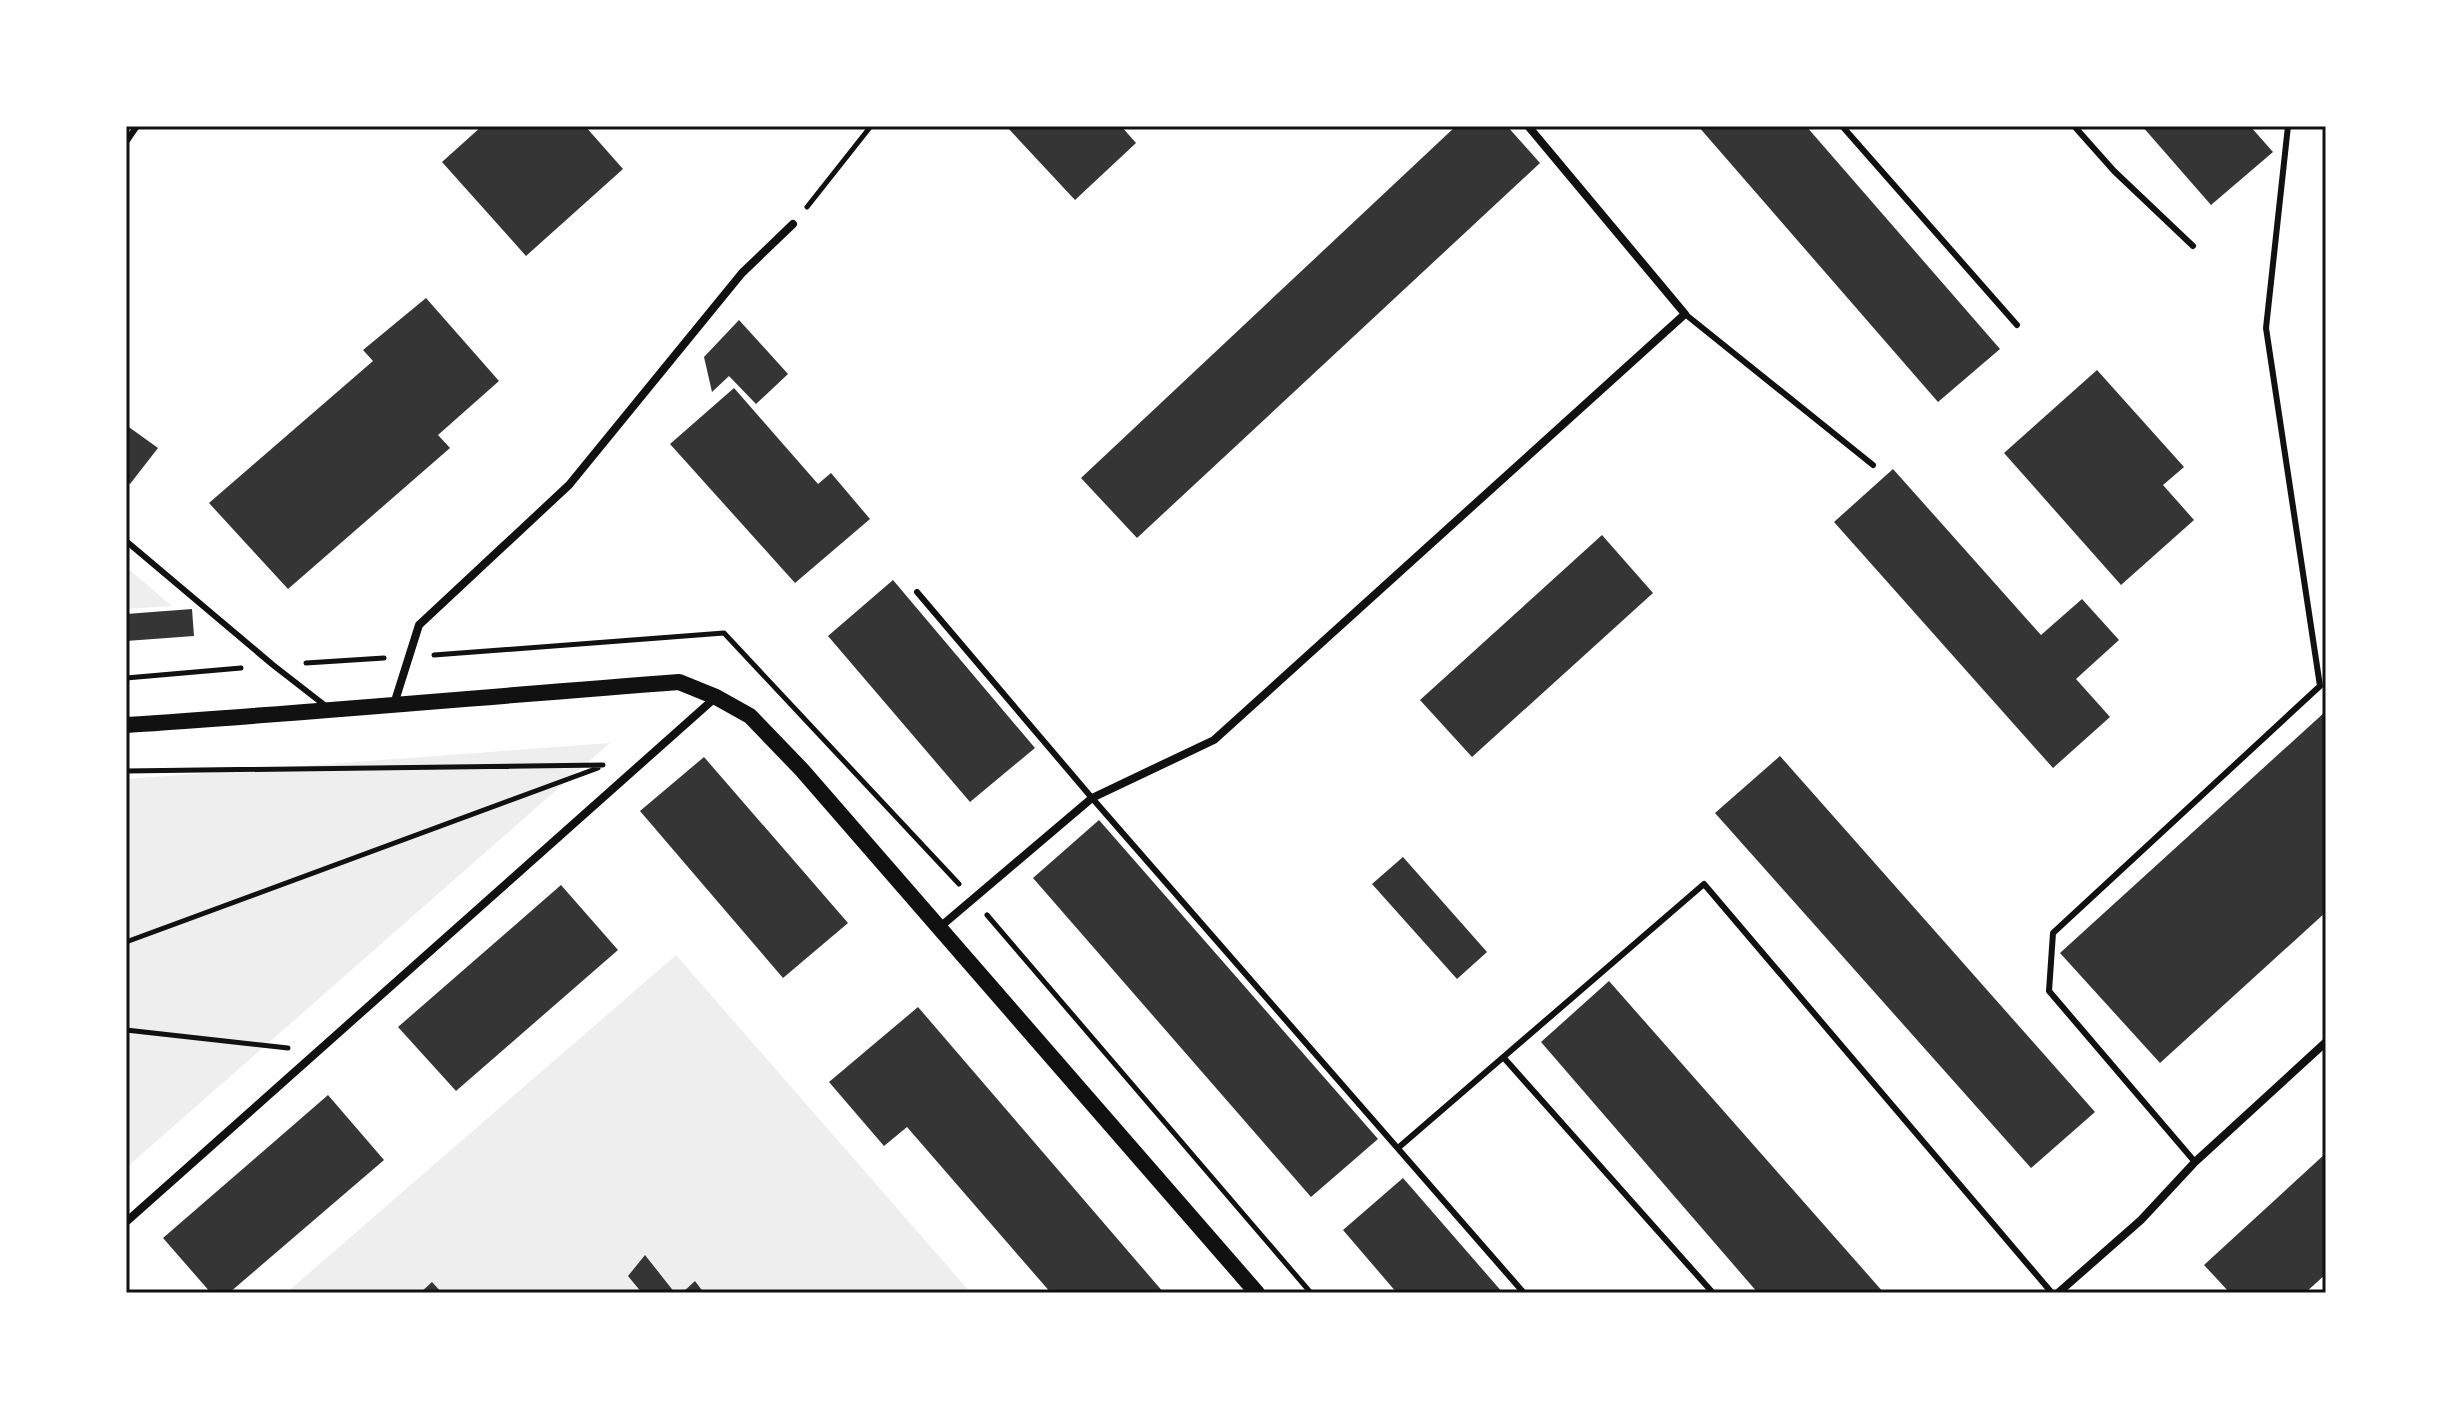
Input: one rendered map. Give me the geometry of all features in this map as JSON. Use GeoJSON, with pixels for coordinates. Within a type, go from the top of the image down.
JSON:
{"type":"FeatureCollection","features":[{"type":"Feature","properties":{"kind":"main road"},"geometry":{"type":"LineString","coordinates":[[126,725],[679,682],[716,697],[750,716],[802,770],[1257,1293]]}},
{"type":"Feature","properties":{"kind":"street"},"geometry":{"type":"LineString","coordinates":[[939,928],[1092,798],[1214,740],[1685,314],[1528,126]]}},
{"type":"Feature","properties":{"kind":"street"},"geometry":{"type":"LineString","coordinates":[[394,704],[419,625],[569,485],[742,273],[793,224]]}},
{"type":"Feature","properties":{"kind":"street"},"geometry":{"type":"LineString","coordinates":[[126,1222],[716,697]]}},
{"type":"Feature","properties":{"kind":"street"},"geometry":{"type":"LineString","coordinates":[[2055,1293],[2141,1220],[2195,1162],[2326,1042]]}},
{"type":"Feature","properties":{"kind":"lane"},"geometry":{"type":"LineString","coordinates":[[126,142],[137,126]]}},
{"type":"Feature","properties":{"kind":"lane"},"geometry":{"type":"LineString","coordinates":[[1842,126],[2017,325]]}},
{"type":"Feature","properties":{"kind":"lane"},"geometry":{"type":"LineString","coordinates":[[2074,126],[2114,171],[2193,246]]}},
{"type":"Feature","properties":{"kind":"lane"},"geometry":{"type":"LineString","coordinates":[[2195,1162],[2049,991],[2053,933],[2320,686],[2266,328],[2288,126]]}},
{"type":"Feature","properties":{"kind":"lane"},"geometry":{"type":"LineString","coordinates":[[1685,314],[1873,465]]}},
{"type":"Feature","properties":{"kind":"lane"},"geometry":{"type":"LineString","coordinates":[[126,541],[273,665],[334,711]]}},
{"type":"Feature","properties":{"kind":"lane"},"geometry":{"type":"LineString","coordinates":[[917,592],[1092,798],[1524,1293]]}},
{"type":"Feature","properties":{"kind":"lane"},"geometry":{"type":"LineString","coordinates":[[1398,1148],[1704,884],[2055,1293]]}},
{"type":"Feature","properties":{"kind":"lane"},"geometry":{"type":"LineString","coordinates":[[1504,1058],[1713,1293]]}},
{"type":"Feature","properties":{"kind":"path"},"geometry":{"type":"LineString","coordinates":[[793,224],[871,126]]}},
{"type":"Feature","properties":{"kind":"path"},"geometry":{"type":"LineString","coordinates":[[126,678],[724,633],[974,899],[1311,1293]]}},
{"type":"Feature","properties":{"kind":"path"},"geometry":{"type":"LineString","coordinates":[[126,771],[606,765],[126,942]]}},
{"type":"Feature","properties":{"kind":"path"},"geometry":{"type":"LineString","coordinates":[[126,1030],[317,1051]]}},
{"type":"Feature","properties":{"kind":"shaded area"},"geometry":{"type":"Polygon","coordinates":[[[126,567],[172,606],[126,609],[126,567]]]}},
{"type":"Feature","properties":{"kind":"shaded area"},"geometry":{"type":"Polygon","coordinates":[[[610,743],[126,1168],[126,779],[610,743]]]}},
{"type":"Feature","properties":{"kind":"shaded area"},"geometry":{"type":"Polygon","coordinates":[[[676,955],[971,1293],[286,1293],[676,955]]]}},
{"type":"Feature","properties":{"kind":"building"},"geometry":{"type":"Polygon","coordinates":[[[482,126],[585,126],[623,169],[526,256],[442,162],[482,126]]]}},
{"type":"Feature","properties":{"kind":"building"},"geometry":{"type":"Polygon","coordinates":[[[1006,126],[1121,126],[1136,143],[1075,200],[1006,126]]]}},
{"type":"Feature","properties":{"kind":"building"},"geometry":{"type":"Polygon","coordinates":[[[1456,126],[1507,126],[1540,163],[1137,538],[1081,478],[1456,126]]]}},
{"type":"Feature","properties":{"kind":"building"},"geometry":{"type":"Polygon","coordinates":[[[1698,126],[1806,126],[2000,349],[1938,402],[1698,126]]]}},
{"type":"Feature","properties":{"kind":"building"},"geometry":{"type":"Polygon","coordinates":[[[2142,126],[2250,126],[2273,152],[2211,205],[2142,126]]]}},
{"type":"Feature","properties":{"kind":"building"},"geometry":{"type":"Polygon","coordinates":[[[426,298],[499,381],[438,435],[450,448],[288,589],[209,503],[373,361],[363,350],[426,298]]]}},
{"type":"Feature","properties":{"kind":"building"},"geometry":{"type":"Polygon","coordinates":[[[739,320],[788,374],[756,404],[729,376],[712,392],[704,357],[739,320]]]}},
{"type":"Feature","properties":{"kind":"building"},"geometry":{"type":"Polygon","coordinates":[[[2097,370],[2184,467],[2163,485],[2194,520],[2121,585],[2004,453],[2097,370]]]}},
{"type":"Feature","properties":{"kind":"building"},"geometry":{"type":"Polygon","coordinates":[[[734,388],[818,484],[831,473],[870,519],[795,583],[670,444],[734,388]]]}},
{"type":"Feature","properties":{"kind":"building"},"geometry":{"type":"Polygon","coordinates":[[[126,425],[158,448],[130,484],[126,481],[126,425]]]}},
{"type":"Feature","properties":{"kind":"building"},"geometry":{"type":"Polygon","coordinates":[[[1893,469],[2041,635],[2082,599],[2119,640],[2076,679],[2110,717],[2053,768],[1834,522],[1893,469]]]}},
{"type":"Feature","properties":{"kind":"building"},"geometry":{"type":"Polygon","coordinates":[[[1602,535],[1653,593],[1472,757],[1420,700],[1602,535]]]}},
{"type":"Feature","properties":{"kind":"building"},"geometry":{"type":"Polygon","coordinates":[[[893,580],[1035,748],[970,802],[828,636],[893,580]]]}},
{"type":"Feature","properties":{"kind":"building"},"geometry":{"type":"Polygon","coordinates":[[[192,609],[194,636],[126,641],[126,614],[192,609]]]}},
{"type":"Feature","properties":{"kind":"building"},"geometry":{"type":"Polygon","coordinates":[[[2326,711],[2326,912],[2160,1063],[2060,953],[2326,711]]]}},
{"type":"Feature","properties":{"kind":"building"},"geometry":{"type":"Polygon","coordinates":[[[1780,756],[2095,1112],[2031,1168],[1715,813],[1780,756]]]}},
{"type":"Feature","properties":{"kind":"building"},"geometry":{"type":"Polygon","coordinates":[[[704,757],[848,923],[783,978],[640,811],[704,757]]]}},
{"type":"Feature","properties":{"kind":"building"},"geometry":{"type":"Polygon","coordinates":[[[1099,820],[1378,1139],[1311,1197],[1033,878],[1099,820]]]}},
{"type":"Feature","properties":{"kind":"building"},"geometry":{"type":"Polygon","coordinates":[[[1403,857],[1487,952],[1457,979],[1372,884],[1403,857]]]}},
{"type":"Feature","properties":{"kind":"building"},"geometry":{"type":"Polygon","coordinates":[[[561,885],[618,950],[456,1091],[398,1027],[561,885]]]}},
{"type":"Feature","properties":{"kind":"building"},"geometry":{"type":"Polygon","coordinates":[[[1609,981],[1884,1293],[1758,1293],[1541,1042],[1609,981]]]}},
{"type":"Feature","properties":{"kind":"building"},"geometry":{"type":"Polygon","coordinates":[[[918,1007],[1164,1293],[1051,1293],[907,1127],[884,1146],[829,1082],[918,1007]]]}},
{"type":"Feature","properties":{"kind":"building"},"geometry":{"type":"Polygon","coordinates":[[[328,1095],[384,1160],[229,1293],[211,1293],[163,1238],[328,1095]]]}},
{"type":"Feature","properties":{"kind":"building"},"geometry":{"type":"Polygon","coordinates":[[[2326,1153],[2326,1274],[2305,1293],[2230,1293],[2204,1265],[2326,1153]]]}},
{"type":"Feature","properties":{"kind":"building"},"geometry":{"type":"Polygon","coordinates":[[[1403,1178],[1503,1293],[1397,1293],[1343,1230],[1403,1178]]]}},
{"type":"Feature","properties":{"kind":"building"},"geometry":{"type":"Polygon","coordinates":[[[645,1255],[675,1293],[642,1293],[628,1276],[645,1255]]]}},
{"type":"Feature","properties":{"kind":"building"},"geometry":{"type":"Polygon","coordinates":[[[695,1281],[704,1293],[682,1293],[695,1281]]]}},
{"type":"Feature","properties":{"kind":"building"},"geometry":{"type":"Polygon","coordinates":[[[432,1282],[442,1293],[420,1293],[432,1282]]]}}]}
